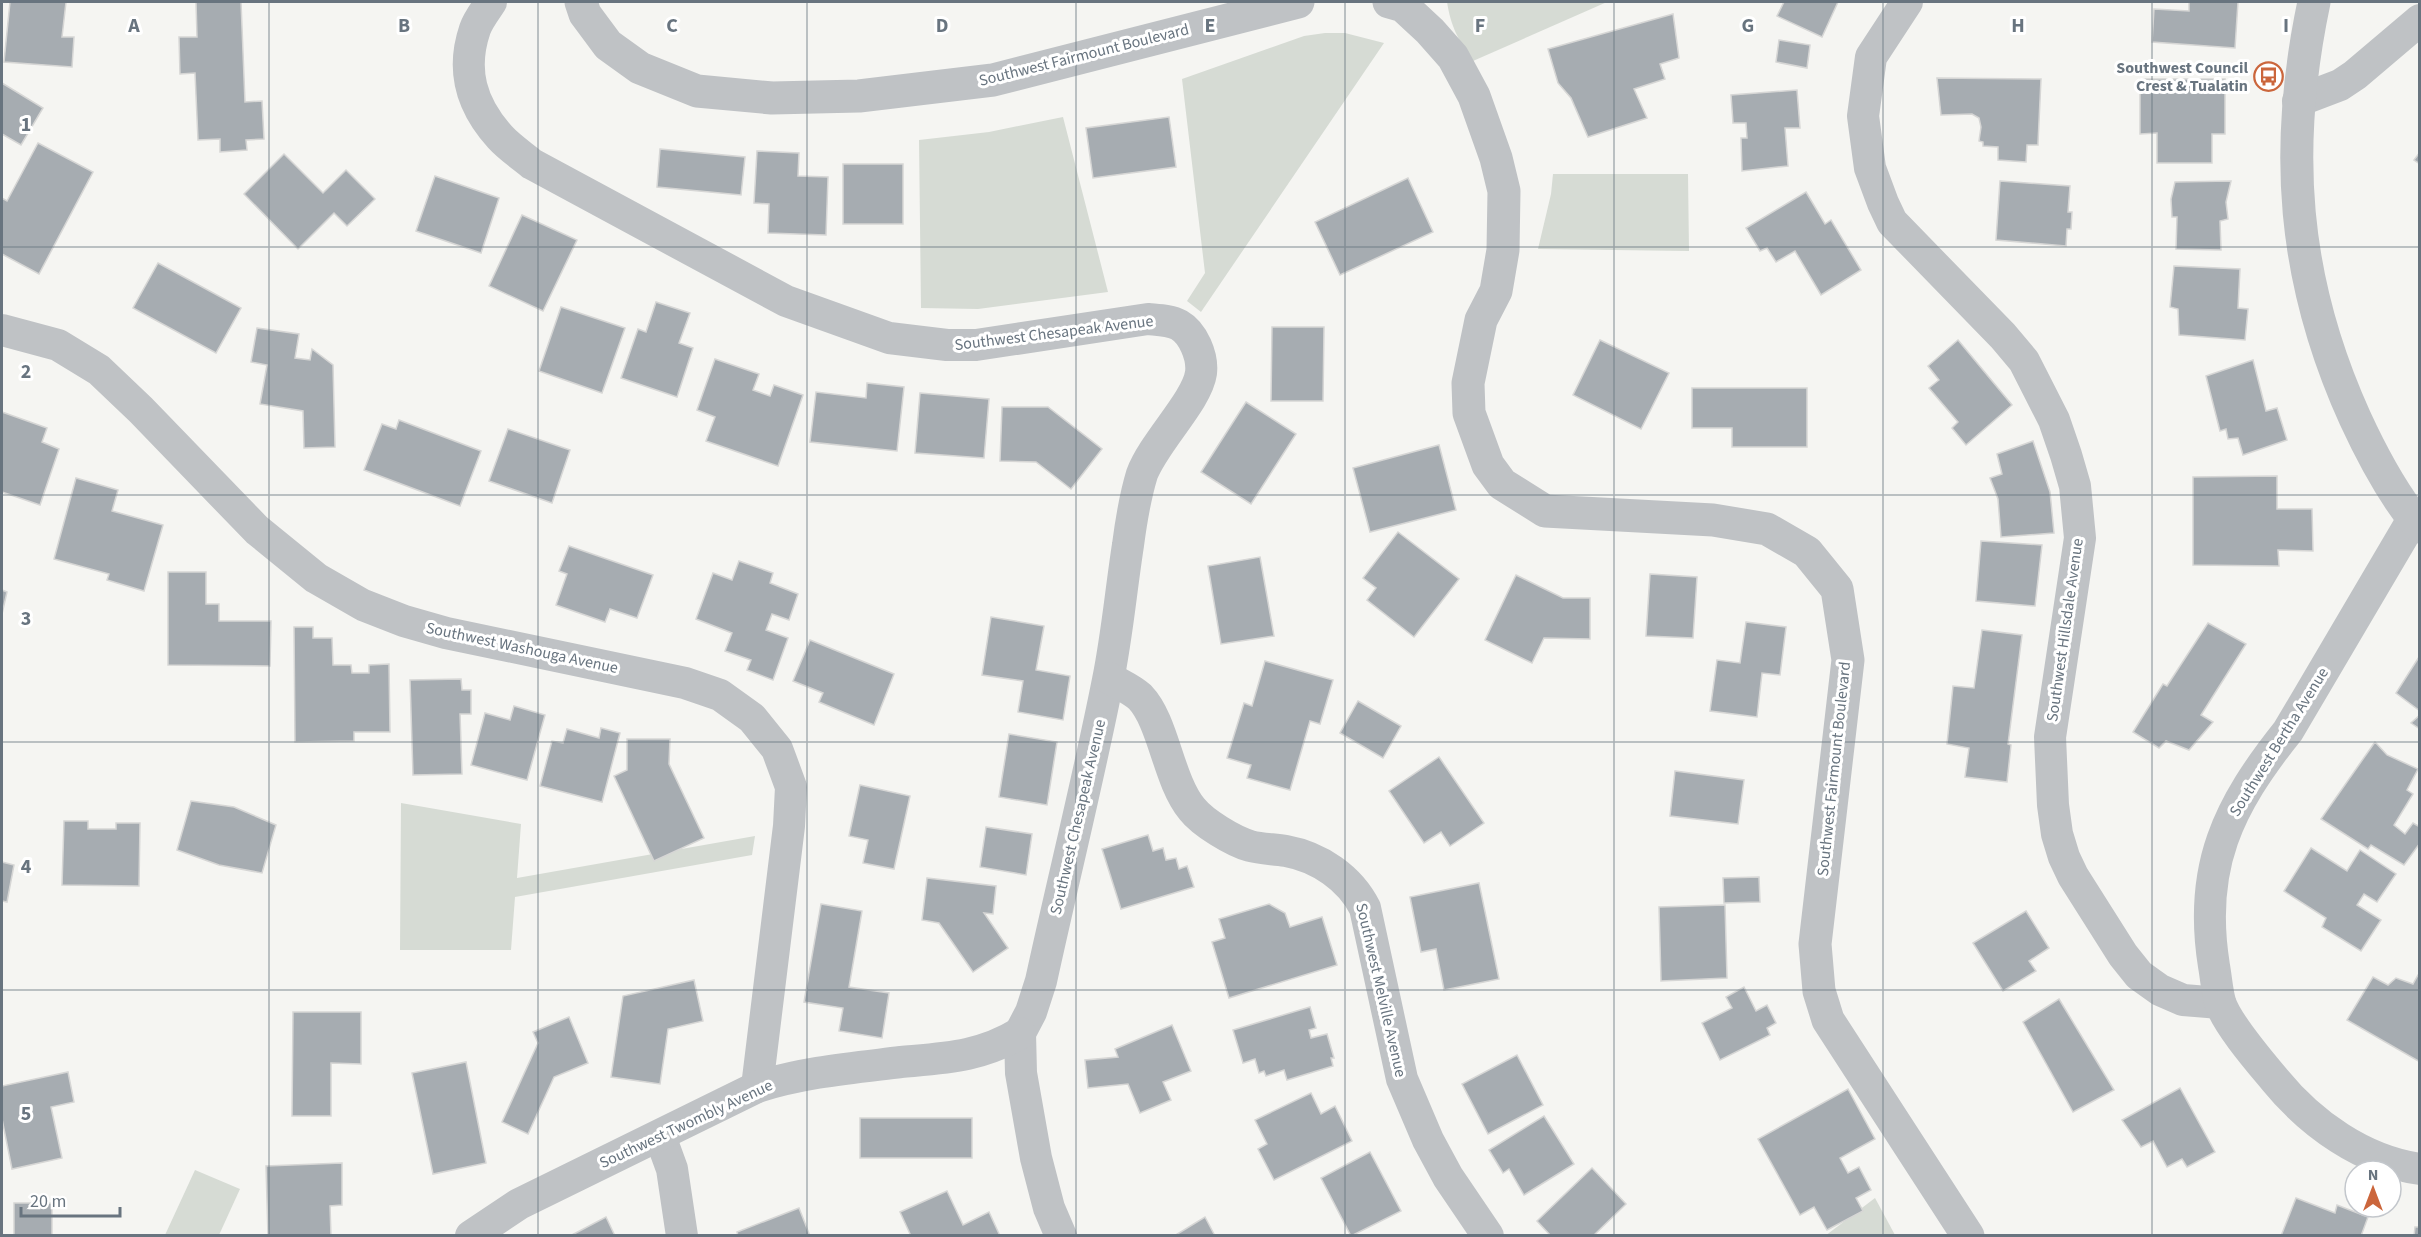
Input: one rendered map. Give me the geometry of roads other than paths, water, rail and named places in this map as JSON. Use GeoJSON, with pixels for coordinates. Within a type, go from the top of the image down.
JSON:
{"type":"FeatureCollection","features":[{"type":"Feature","properties":{"kind":"street","name":"Southwest Chesapeak Avenue"},"geometry":{"type":"LineString","coordinates":[[491,2],[475,27],[468,56],[469,84],[485,117],[500,138],[532,164],[786,301],[889,338],[947,345],[975,345],[1148,319],[1162,320],[1178,324],[1187,332],[1199,356],[1201,373],[1190,397],[1155,447],[1142,474],[1132,521],[1109,678],[1041,981],[1031,1012],[1020,1033],[1022,1083],[1036,1158],[1049,1208],[1061,1236]]}},
{"type":"Feature","properties":{"kind":"street","name":"Southwest Fairmount Boulevard"},"geometry":{"type":"LineString","coordinates":[[581,2],[585,14],[608,45],[640,68],[697,91],[772,98],[859,96],[993,80],[1298,2]]}},
{"type":"Feature","properties":{"kind":"street","name":"Southwest Hillsdale Avenue"},"geometry":{"type":"LineString","coordinates":[[1907,2],[1871,57],[1863,116],[1870,168],[1892,222],[2024,361],[2054,420],[2074,486],[2080,538],[2050,737],[2053,805],[2061,849],[2073,876],[2123,955],[2139,975],[2160,990],[2183,1000],[2220,1003]]}},
{"type":"Feature","properties":{"kind":"street"},"geometry":{"type":"LineString","coordinates":[[2314,2],[2300,70],[2296,192],[2313,302],[2328,348],[2361,430],[2416,523]]}},
{"type":"Feature","properties":{"kind":"street","name":"Southwest Fairmount Boulevard"},"geometry":{"type":"LineString","coordinates":[[1399,3],[1431,31],[1453,57],[1474,96],[1496,158],[1504,191],[1503,250],[1496,291],[1481,320],[1468,383],[1468,413],[1488,465],[1502,484],[1545,511],[1713,520],[1767,529],[1807,552],[1837,589],[1848,660],[1815,944],[1819,991],[1828,1020],[1968,1236]]}},
{"type":"Feature","properties":{"kind":"street"},"geometry":{"type":"LineString","coordinates":[[2298,101],[2340,85],[2420,20]]}},
{"type":"Feature","properties":{"kind":"street","name":"Southwest Washouga Avenue"},"geometry":{"type":"LineString","coordinates":[[2,330],[58,345],[99,370],[257,530],[316,578],[363,605],[404,621],[446,633],[685,683],[720,695],[752,718],[777,749],[792,787],[757,1087]]}},
{"type":"Feature","properties":{"kind":"street","name":"Southwest Bertha Avenue"},"geometry":{"type":"LineString","coordinates":[[2416,523],[2288,731],[2243,792],[2216,858],[2208,932],[2220,1003],[2248,1047],[2292,1101],[2330,1133],[2397,1166],[2420,1169]]}},
{"type":"Feature","properties":{"kind":"street","name":"Southwest Melville Avenue"},"geometry":{"type":"LineString","coordinates":[[1109,678],[1129,689],[1149,709],[1173,775],[1192,810],[1217,829],[1250,846],[1311,858],[1331,870],[1357,892],[1365,908],[1402,1079],[1428,1140],[1448,1177],[1488,1236]]}},
{"type":"Feature","properties":{"kind":"street","name":"Southwest Twombly Avenue"},"geometry":{"type":"LineString","coordinates":[[471,1236],[519,1204],[757,1087],[789,1077],[821,1071],[969,1055],[997,1046],[1020,1033]]}},
{"type":"Feature","properties":{"kind":"street"},"geometry":{"type":"LineString","coordinates":[[660,1136],[672,1169],[682,1236]]}},
{"type":"Feature","properties":{"kind":"place","name":"Southwest Council Crest & Tualatin"},"geometry":{"type":"Point","coordinates":[2269,77]}}]}
